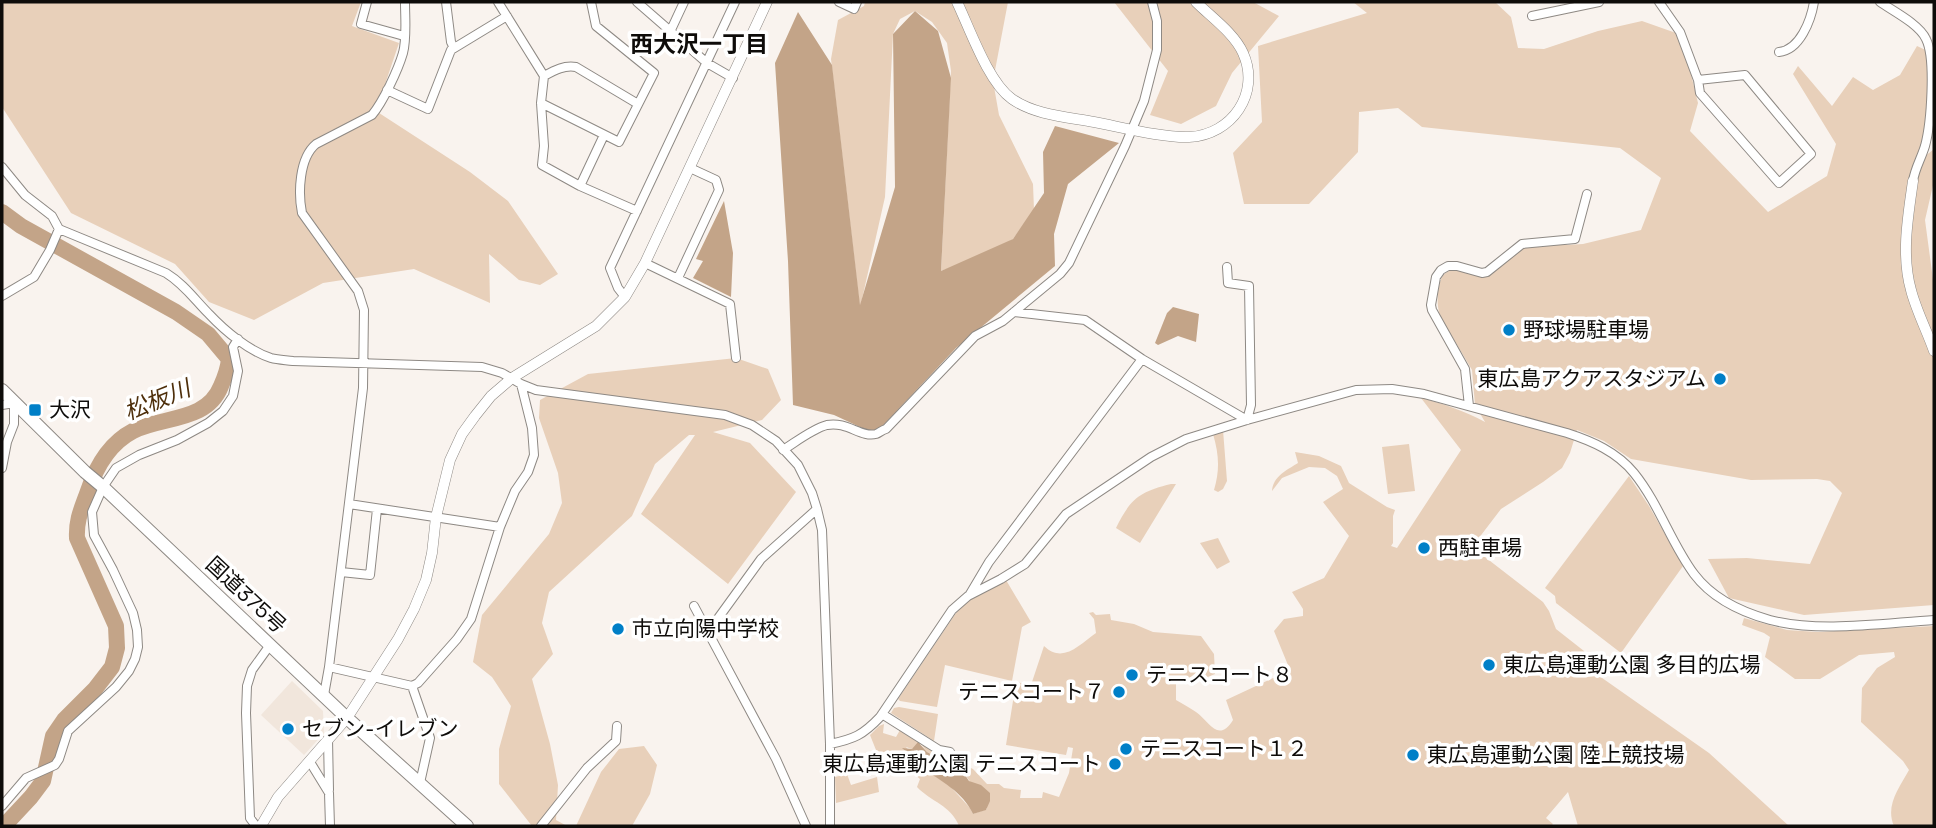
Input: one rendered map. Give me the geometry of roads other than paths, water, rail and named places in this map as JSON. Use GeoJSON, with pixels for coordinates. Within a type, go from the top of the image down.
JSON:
{"type":"FeatureCollection","features":[{"type":"Feature","properties":{"kind":"highway","name":"国道375号"},"geometry":{"type":"LineString","coordinates":[[2,390],[8,404],[101,485],[347,718],[467,826]]}},
{"type":"Feature","properties":{"kind":"street"},"geometry":{"type":"LineString","coordinates":[[367,2],[361,24],[404,36]]}},
{"type":"Feature","properties":{"kind":"street"},"geometry":{"type":"LineString","coordinates":[[324,695],[363,388],[363,305],[347,274],[302,213],[302,174],[310,149],[372,115],[387,90],[403,53],[405,2]]}},
{"type":"Feature","properties":{"kind":"street"},"geometry":{"type":"LineString","coordinates":[[446,2],[454,48]]}},
{"type":"Feature","properties":{"kind":"street"},"geometry":{"type":"LineString","coordinates":[[498,2],[544,76],[541,103],[544,146],[542,165],[580,186],[637,211]]}},
{"type":"Feature","properties":{"kind":"street"},"geometry":{"type":"LineString","coordinates":[[541,103],[619,142],[654,73],[596,26],[591,2]]}},
{"type":"Feature","properties":{"kind":"street"},"geometry":{"type":"LineString","coordinates":[[638,2],[707,63],[733,78]]}},
{"type":"Feature","properties":{"kind":"street"},"geometry":{"type":"LineString","coordinates":[[670,32],[684,2]]}},
{"type":"Feature","properties":{"kind":"street"},"geometry":{"type":"LineString","coordinates":[[625,297],[610,268],[735,2]]}},
{"type":"Feature","properties":{"kind":"street"},"geometry":{"type":"LineString","coordinates":[[270,645],[252,670],[247,686],[250,818],[259,826],[278,797],[347,718],[414,609],[426,580],[436,517],[450,460],[462,434],[491,396],[596,326],[625,297],[645,262],[768,2]]}},
{"type":"Feature","properties":{"kind":"street"},"geometry":{"type":"LineString","coordinates":[[839,2],[854,9],[857,2]]}},
{"type":"Feature","properties":{"kind":"street"},"geometry":{"type":"LineString","coordinates":[[957,2],[992,76],[1012,99],[1043,112],[1187,137],[1209,133],[1228,123],[1239,111],[1246,93],[1248,71],[1243,53],[1233,38],[1196,2]]}},
{"type":"Feature","properties":{"kind":"street"},"geometry":{"type":"LineString","coordinates":[[783,450],[827,425],[846,425],[863,433],[875,434],[886,429],[975,336],[1003,321],[1060,274],[1069,263],[1144,101],[1157,50],[1157,21],[1152,2]]}},
{"type":"Feature","properties":{"kind":"street"},"geometry":{"type":"LineString","coordinates":[[1532,16],[1599,2]]}},
{"type":"Feature","properties":{"kind":"street"},"geometry":{"type":"LineString","coordinates":[[1659,2],[1680,32],[1698,80],[1700,93],[1779,183],[1811,154],[1745,75],[1698,80]]}},
{"type":"Feature","properties":{"kind":"street"},"geometry":{"type":"LineString","coordinates":[[1779,51],[1786,51],[1799,38],[1807,26],[1814,2]]}},
{"type":"Feature","properties":{"kind":"street"},"geometry":{"type":"LineString","coordinates":[[1880,2],[1917,27],[1927,39],[1931,61],[1931,103],[1925,146],[1915,168],[1907,220],[1906,257],[1910,289],[1934,351]]}},
{"type":"Feature","properties":{"kind":"street"},"geometry":{"type":"LineString","coordinates":[[387,90],[428,109],[451,50],[507,16]]}},
{"type":"Feature","properties":{"kind":"street"},"geometry":{"type":"LineString","coordinates":[[544,76],[558,68],[576,67],[638,104]]}},
{"type":"Feature","properties":{"kind":"street"},"geometry":{"type":"LineString","coordinates":[[580,186],[604,135]]}},
{"type":"Feature","properties":{"kind":"street"},"geometry":{"type":"LineString","coordinates":[[2,167],[25,195],[52,216],[58,232],[34,276],[2,296]]}},
{"type":"Feature","properties":{"kind":"street"},"geometry":{"type":"LineString","coordinates":[[678,278],[719,190],[716,180],[690,167]]}},
{"type":"Feature","properties":{"kind":"street"},"geometry":{"type":"LineString","coordinates":[[1469,406],[1465,369],[1432,310],[1436,277],[1448,266],[1488,272],[1522,244],[1575,239],[1587,194]]}},
{"type":"Feature","properties":{"kind":"street"},"geometry":{"type":"LineString","coordinates":[[58,232],[166,273],[179,281],[212,318],[238,339],[272,358],[293,362],[482,367],[502,373],[536,390],[725,415],[752,425],[776,441],[798,465],[812,493],[822,530],[830,744],[830,826]]}},
{"type":"Feature","properties":{"kind":"street"},"geometry":{"type":"LineString","coordinates":[[645,262],[730,304],[736,358]]}},
{"type":"Feature","properties":{"kind":"street"},"geometry":{"type":"LineString","coordinates":[[1227,267],[1228,283],[1249,286],[1251,405],[1247,420]]}},
{"type":"Feature","properties":{"kind":"street"},"geometry":{"type":"LineString","coordinates":[[1014,312],[1085,320],[1142,359],[1247,420]]}},
{"type":"Feature","properties":{"kind":"street"},"geometry":{"type":"LineString","coordinates":[[2,806],[26,778],[55,765],[68,731],[116,687],[135,659],[138,647],[133,613],[94,535],[92,512],[101,485],[116,468],[139,455],[177,440],[208,423],[223,411],[233,396],[238,371],[233,347],[238,339]]}},
{"type":"Feature","properties":{"kind":"street"},"geometry":{"type":"LineString","coordinates":[[968,596],[989,562],[1142,359]]}},
{"type":"Feature","properties":{"kind":"street"},"geometry":{"type":"LineString","coordinates":[[329,667],[412,686],[418,683],[457,639],[471,619],[500,527],[534,456],[532,428],[517,381]]}},
{"type":"Feature","properties":{"kind":"street"},"geometry":{"type":"LineString","coordinates":[[830,744],[866,732],[882,714],[952,610],[968,596],[1025,564],[1066,514],[1151,457],[1186,439],[1356,390],[1392,389],[1424,394],[1589,440],[1618,457],[1633,472],[1694,574],[1714,595],[1744,612],[1772,621],[1813,627],[1934,620]]}},
{"type":"Feature","properties":{"kind":"street"},"geometry":{"type":"LineString","coordinates":[[2,468],[14,424],[8,404]]}},
{"type":"Feature","properties":{"kind":"street"},"geometry":{"type":"LineString","coordinates":[[349,504],[500,527]]}},
{"type":"Feature","properties":{"kind":"street"},"geometry":{"type":"LineString","coordinates":[[341,572],[370,575],[377,509]]}},
{"type":"Feature","properties":{"kind":"street"},"geometry":{"type":"LineString","coordinates":[[707,631],[761,559],[817,509]]}},
{"type":"Feature","properties":{"kind":"street"},"geometry":{"type":"LineString","coordinates":[[694,606],[776,759],[806,826]]}},
{"type":"Feature","properties":{"kind":"street"},"geometry":{"type":"LineString","coordinates":[[412,686],[430,738],[419,783]]}},
{"type":"Feature","properties":{"kind":"street"},"geometry":{"type":"LineString","coordinates":[[882,714],[939,750],[950,752]]}},
{"type":"Feature","properties":{"kind":"street"},"geometry":{"type":"LineString","coordinates":[[541,826],[587,768],[616,741],[617,726]]}},
{"type":"Feature","properties":{"kind":"street"},"geometry":{"type":"LineString","coordinates":[[328,739],[330,826]]}},
{"type":"Feature","properties":{"kind":"street"},"geometry":{"type":"LineString","coordinates":[[310,762],[329,793]]}},
{"type":"Feature","properties":{"kind":"waterway","name":"松板川"},"geometry":{"type":"LineString","coordinates":[[2,212],[21,226],[176,312],[208,334],[229,359],[221,386],[206,406],[195,412],[133,431],[117,442],[95,473],[80,514],[77,538],[116,626],[117,648],[112,667],[53,736],[43,781],[4,826]]}},
{"type":"Feature","properties":{"kind":"place","name":"野球場駐車場"},"geometry":{"type":"Point","coordinates":[1509,330]}},
{"type":"Feature","properties":{"kind":"place","name":"東広島アクアスタジアム"},"geometry":{"type":"Point","coordinates":[1720,379]}},
{"type":"Feature","properties":{"kind":"place","name":"大沢"},"geometry":{"type":"Point","coordinates":[35,410]}},
{"type":"Feature","properties":{"kind":"place","name":"西駐車場"},"geometry":{"type":"Point","coordinates":[1424,548]}},
{"type":"Feature","properties":{"kind":"place","name":"市立向陽中学校"},"geometry":{"type":"Point","coordinates":[618,629]}},
{"type":"Feature","properties":{"kind":"place","name":"東広島運動公園 多目的広場"},"geometry":{"type":"Point","coordinates":[1489,665]}},
{"type":"Feature","properties":{"kind":"place","name":"テニスコート８"},"geometry":{"type":"Point","coordinates":[1132,675]}},
{"type":"Feature","properties":{"kind":"place","name":"テニスコート７"},"geometry":{"type":"Point","coordinates":[1119,692]}},
{"type":"Feature","properties":{"kind":"place","name":"セブン-イレブン"},"geometry":{"type":"Point","coordinates":[288,729]}},
{"type":"Feature","properties":{"kind":"place","name":"テニスコート１２"},"geometry":{"type":"Point","coordinates":[1126,749]}},
{"type":"Feature","properties":{"kind":"place","name":"東広島運動公園 陸上競技場"},"geometry":{"type":"Point","coordinates":[1413,755]}},
{"type":"Feature","properties":{"kind":"place","name":"東広島運動公園 テニスコート"},"geometry":{"type":"Point","coordinates":[1115,764]}},
{"type":"Feature","properties":{"kind":"district","name":"西大沢一丁目"},"geometry":{"type":"Point","coordinates":[699,44]}}]}
